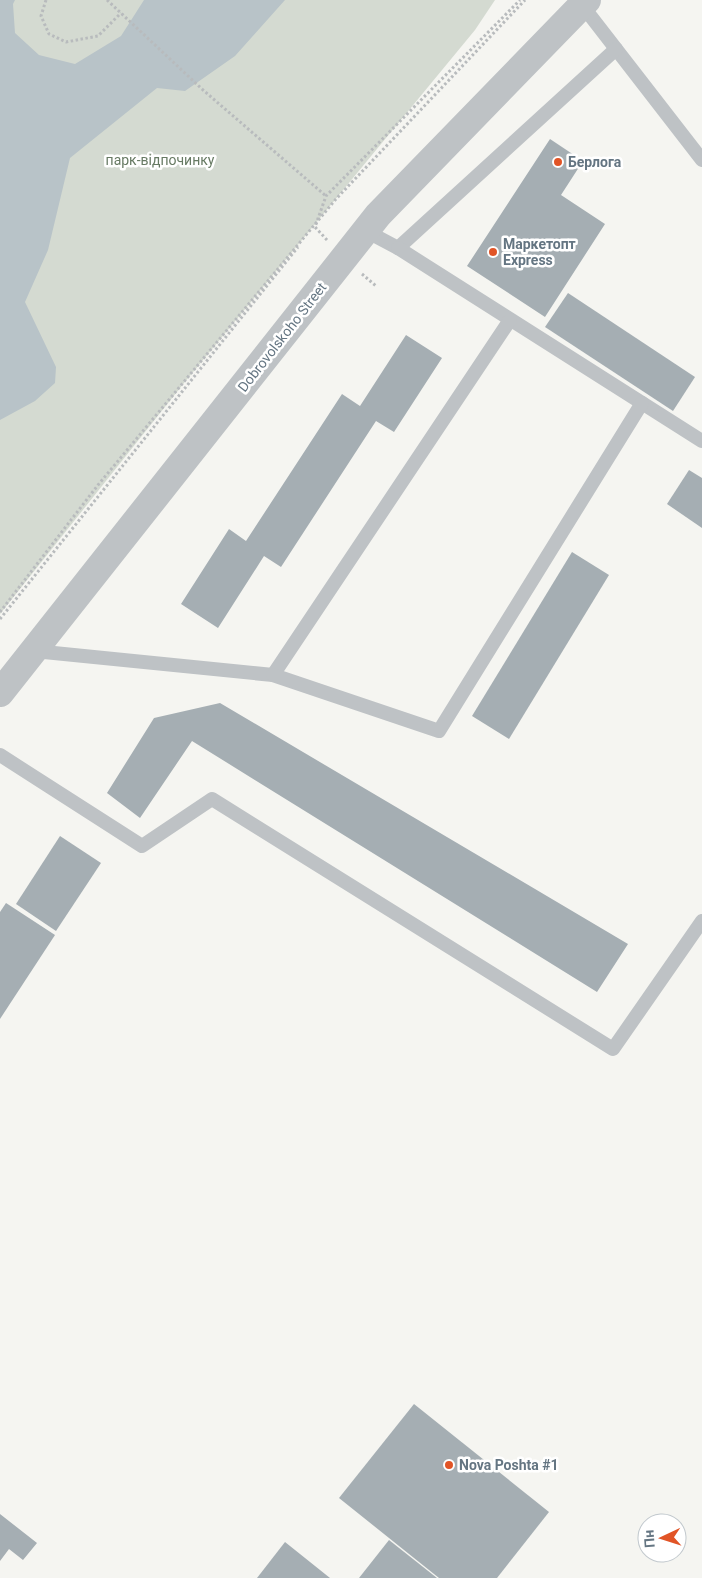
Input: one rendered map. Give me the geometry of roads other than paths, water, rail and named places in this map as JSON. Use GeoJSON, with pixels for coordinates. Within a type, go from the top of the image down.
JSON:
{"type":"FeatureCollection","features":[{"type":"Feature","properties":{"kind":"street","name":"Dobrovolskoho Street"},"geometry":{"type":"LineString","coordinates":[[0,694],[378,215],[585,2]]}},
{"type":"Feature","properties":{"kind":"lane"},"geometry":{"type":"LineString","coordinates":[[585,2],[616,49],[702,160]]}},
{"type":"Feature","properties":{"kind":"lane"},"geometry":{"type":"LineString","coordinates":[[398,248],[616,49]]}},
{"type":"Feature","properties":{"kind":"lane"},"geometry":{"type":"LineString","coordinates":[[366,231],[398,248],[702,441]]}},
{"type":"Feature","properties":{"kind":"lane"},"geometry":{"type":"LineString","coordinates":[[273,675],[510,320]]}},
{"type":"Feature","properties":{"kind":"lane"},"geometry":{"type":"LineString","coordinates":[[34,651],[273,675],[439,731],[642,403]]}},
{"type":"Feature","properties":{"kind":"lane"},"geometry":{"type":"LineString","coordinates":[[0,755],[142,846],[212,799],[613,1049],[702,921]]}},
{"type":"Feature","properties":{"kind":"place","name":"Берлога"},"geometry":{"type":"Point","coordinates":[558,162]}},
{"type":"Feature","properties":{"kind":"place","name":"Маркетопт Express"},"geometry":{"type":"Point","coordinates":[493,252]}},
{"type":"Feature","properties":{"kind":"place","name":"Nova Poshta #1"},"geometry":{"type":"Point","coordinates":[449,1465]}},
{"type":"Feature","properties":{"kind":"park label","name":"парк-відпочинку"},"geometry":{"type":"Point","coordinates":[160,160]}}]}
